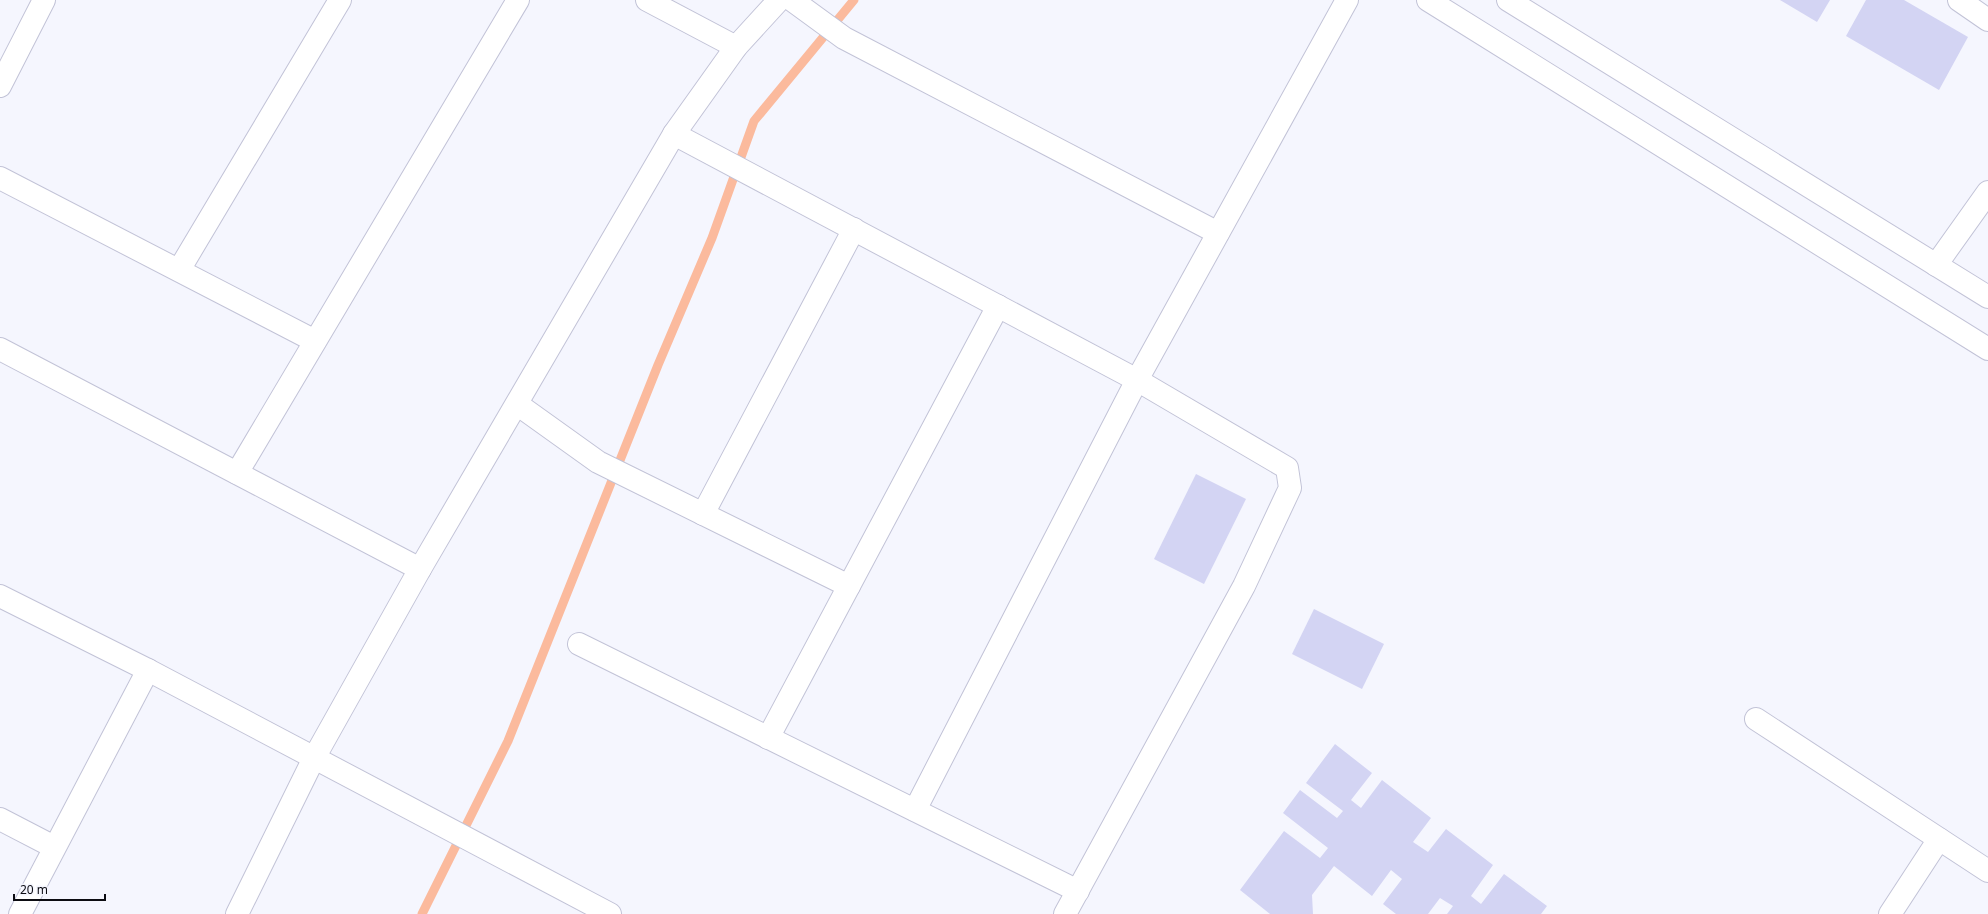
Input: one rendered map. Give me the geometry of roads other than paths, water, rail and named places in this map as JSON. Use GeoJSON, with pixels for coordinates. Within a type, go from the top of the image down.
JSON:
{"type":"FeatureCollection","features":[{"type":"Feature","properties":{"kind":"street"},"geometry":{"type":"LineString","coordinates":[[0,86],[44,0]]}},
{"type":"Feature","properties":{"kind":"street"},"geometry":{"type":"LineString","coordinates":[[179,270],[340,0]]}},
{"type":"Feature","properties":{"kind":"street"},"geometry":{"type":"LineString","coordinates":[[237,473],[518,0]]}},
{"type":"Feature","properties":{"kind":"street"},"geometry":{"type":"LineString","coordinates":[[647,0],[736,47]]}},
{"type":"Feature","properties":{"kind":"street"},"geometry":{"type":"LineString","coordinates":[[237,914],[314,758],[420,569],[674,134],[736,47],[779,0]]}},
{"type":"Feature","properties":{"kind":"street"},"geometry":{"type":"LineString","coordinates":[[792,0],[844,38],[1218,233]]}},
{"type":"Feature","properties":{"kind":"street"},"geometry":{"type":"LineString","coordinates":[[915,810],[1137,380],[1347,0]]}},
{"type":"Feature","properties":{"kind":"street"},"geometry":{"type":"LineString","coordinates":[[1428,0],[1988,349]]}},
{"type":"Feature","properties":{"kind":"street"},"geometry":{"type":"LineString","coordinates":[[1508,0],[1988,297]]}},
{"type":"Feature","properties":{"kind":"street"},"geometry":{"type":"LineString","coordinates":[[1959,0],[1988,20]]}},
{"type":"Feature","properties":{"kind":"street"},"geometry":{"type":"LineString","coordinates":[[674,134],[1137,380],[1287,468],[1290,488],[1244,586],[1065,914]]}},
{"type":"Feature","properties":{"kind":"street"},"geometry":{"type":"LineString","coordinates":[[0,178],[315,341]]}},
{"type":"Feature","properties":{"kind":"street"},"geometry":{"type":"LineString","coordinates":[[1936,265],[1988,192]]}},
{"type":"Feature","properties":{"kind":"street"},"geometry":{"type":"LineString","coordinates":[[703,514],[854,229]]}},
{"type":"Feature","properties":{"kind":"street"},"geometry":{"type":"LineString","coordinates":[[768,738],[998,306]]}},
{"type":"Feature","properties":{"kind":"street"},"geometry":{"type":"LineString","coordinates":[[0,349],[420,569]]}},
{"type":"Feature","properties":{"kind":"street"},"geometry":{"type":"LineString","coordinates":[[517,404],[598,462],[849,586]]}},
{"type":"Feature","properties":{"kind":"street"},"geometry":{"type":"LineString","coordinates":[[0,596],[148,670],[610,914]]}},
{"type":"Feature","properties":{"kind":"street"},"geometry":{"type":"LineString","coordinates":[[578,644],[1078,891]]}},
{"type":"Feature","properties":{"kind":"street"},"geometry":{"type":"LineString","coordinates":[[20,914],[148,670]]}},
{"type":"Feature","properties":{"kind":"street"},"geometry":{"type":"LineString","coordinates":[[1756,719],[1988,871]]}},
{"type":"Feature","properties":{"kind":"street"},"geometry":{"type":"LineString","coordinates":[[0,819],[54,847]]}},
{"type":"Feature","properties":{"kind":"street"},"geometry":{"type":"LineString","coordinates":[[1890,914],[1939,839]]}},
{"type":"Feature","properties":{"kind":"waterway"},"geometry":{"type":"LineString","coordinates":[[422,914],[508,741],[658,365],[712,238],[754,121],[854,0]]}}]}
